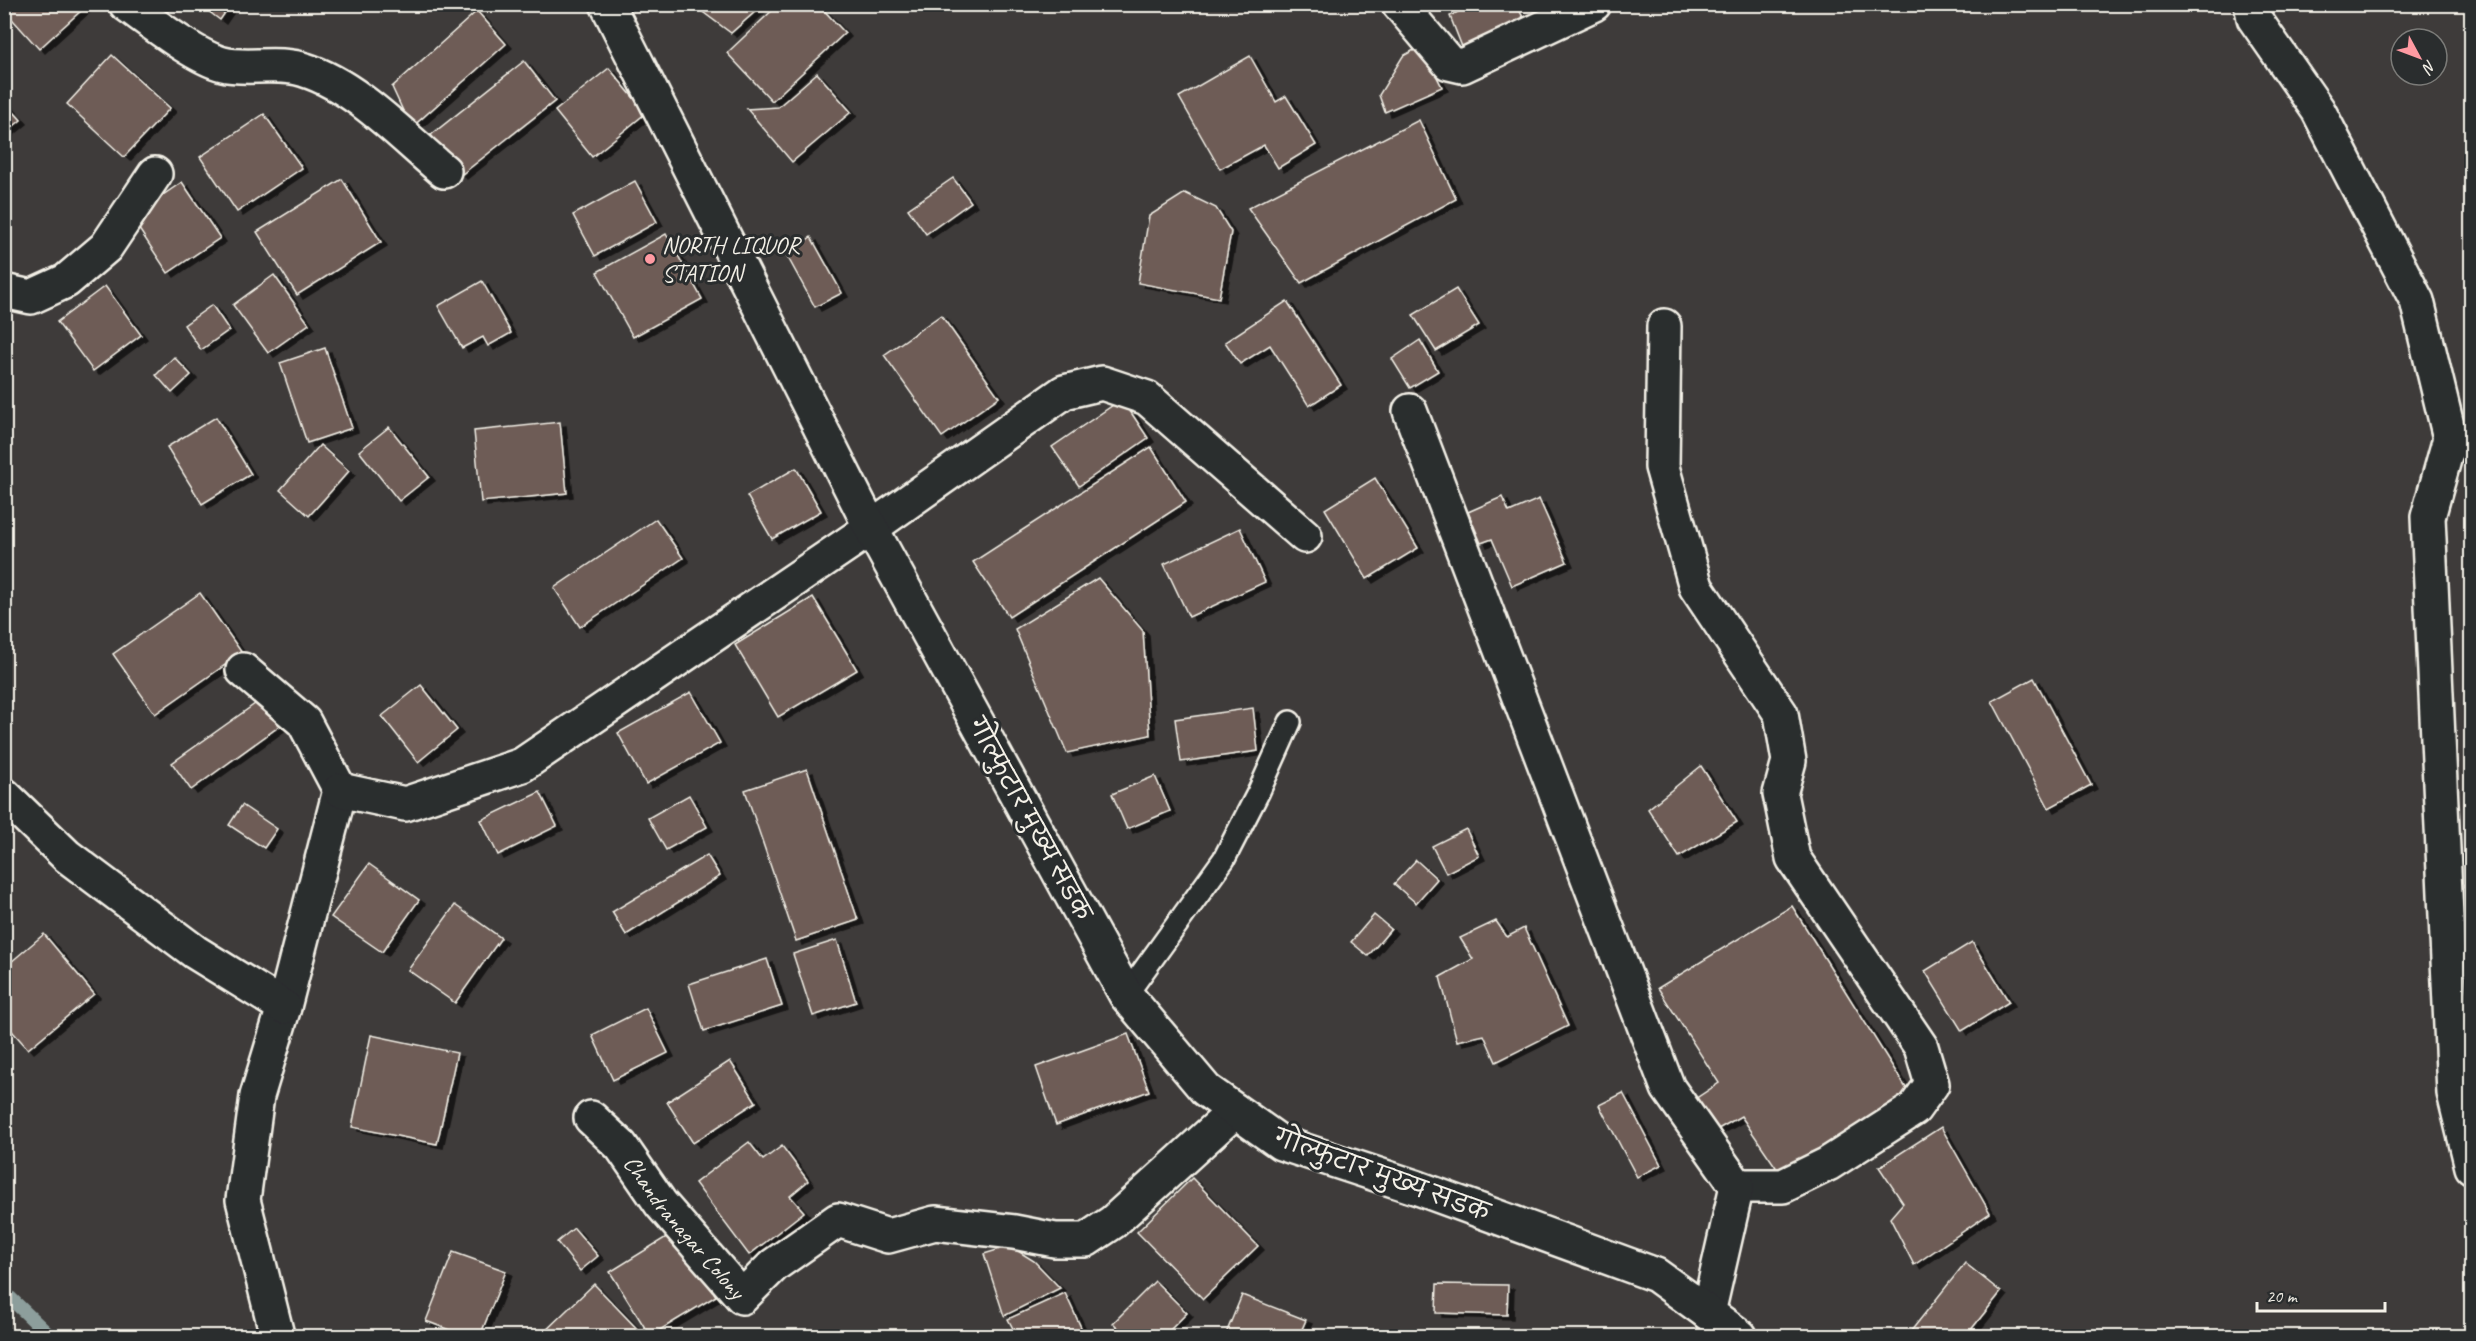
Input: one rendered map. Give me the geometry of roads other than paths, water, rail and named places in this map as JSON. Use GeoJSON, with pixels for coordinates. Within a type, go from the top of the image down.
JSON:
{"type":"FeatureCollection","features":[{"type":"Feature","properties":{"kind":"street"},"geometry":{"type":"LineString","coordinates":[[126,4],[182,44],[223,64],[263,64],[304,69],[344,88],[444,171]]}},
{"type":"Feature","properties":{"kind":"street","name":"गोल्फुटार मुख्य सडक"},"geometry":{"type":"LineString","coordinates":[[607,4],[871,528],[1125,995],[1206,1090],[1281,1143],[1419,1188],[1656,1275],[1740,1336]]}},
{"type":"Feature","properties":{"kind":"street"},"geometry":{"type":"LineString","coordinates":[[1399,4],[1449,63],[1462,66],[1594,4]]}},
{"type":"Feature","properties":{"kind":"street"},"geometry":{"type":"LineString","coordinates":[[2251,4],[2254,18],[2318,110],[2417,301],[2450,438],[2428,517],[2454,1094],[2472,1167]]}},
{"type":"Feature","properties":{"kind":"street"},"geometry":{"type":"LineString","coordinates":[[4,291],[31,297],[66,281],[106,247],[155,174]]}},
{"type":"Feature","properties":{"kind":"street"},"geometry":{"type":"LineString","coordinates":[[1664,326],[1662,467],[1696,587],[1781,714],[1789,761],[1780,794],[1793,858],[1921,1047],[1932,1084],[1914,1108],[1828,1164],[1783,1186],[1737,1186]]}},
{"type":"Feature","properties":{"kind":"street"},"geometry":{"type":"LineString","coordinates":[[340,790],[405,804],[522,765],[871,528],[1064,392],[1102,384],[1147,398],[1305,536]]}},
{"type":"Feature","properties":{"kind":"street"},"geometry":{"type":"LineString","coordinates":[[1410,411],[1668,1088],[1737,1186],[1708,1313]]}},
{"type":"Feature","properties":{"kind":"street"},"geometry":{"type":"LineString","coordinates":[[243,670],[304,722],[340,790],[284,1007],[257,1095],[243,1200],[277,1335]]}},
{"type":"Feature","properties":{"kind":"street"},"geometry":{"type":"LineString","coordinates":[[4,795],[67,856],[195,952],[284,1007]]}},
{"type":"Feature","properties":{"kind":"street","name":"Chandranagar Colony"},"geometry":{"type":"LineString","coordinates":[[591,1118],[621,1146],[661,1204],[742,1297],[774,1265],[838,1220],[888,1236],[935,1223],[1014,1232],[1055,1240],[1086,1240],[1113,1221],[1235,1111]]}},
{"type":"Feature","properties":{"kind":"lane"},"geometry":{"type":"LineString","coordinates":[[1125,995],[1224,859],[1259,791],[1290,722]]}},
{"type":"Feature","properties":{"kind":"waterway"},"geometry":{"type":"LineString","coordinates":[[4,1292],[50,1336]]}},
{"type":"Feature","properties":{"kind":"place","name":"NORTH LIQUOR STATION"},"geometry":{"type":"Point","coordinates":[650,259]}}]}
